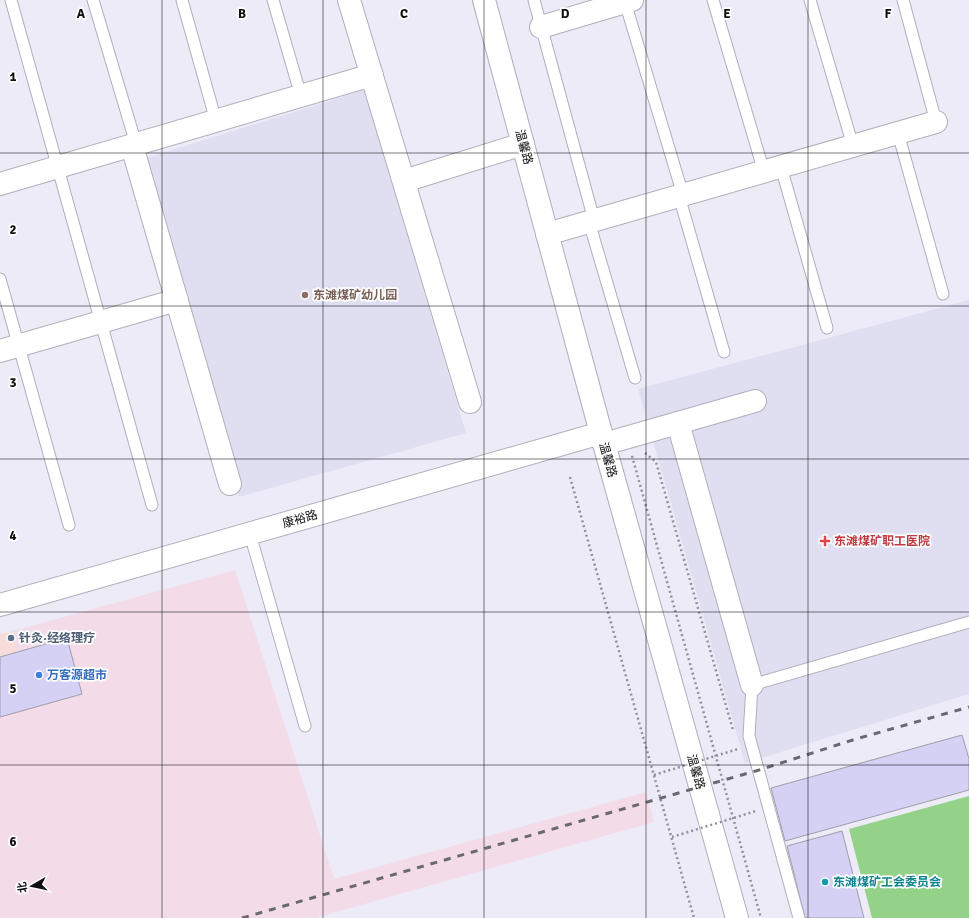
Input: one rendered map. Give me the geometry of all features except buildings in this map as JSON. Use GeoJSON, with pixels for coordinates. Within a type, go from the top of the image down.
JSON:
{"type":"FeatureCollection","features":[{"type":"Feature","properties":{"kind":"street"},"geometry":{"type":"LineString","coordinates":[[349,0],[470,402]]}},
{"type":"Feature","properties":{"kind":"street","name":"温馨路"},"geometry":{"type":"LineString","coordinates":[[484,0],[602,438],[737,918]]}},
{"type":"Feature","properties":{"kind":"street"},"geometry":{"type":"LineString","coordinates":[[541,27],[628,1]]}},
{"type":"Feature","properties":{"kind":"street"},"geometry":{"type":"LineString","coordinates":[[0,184],[372,75]]}},
{"type":"Feature","properties":{"kind":"street"},"geometry":{"type":"LineString","coordinates":[[547,234],[936,122]]}},
{"type":"Feature","properties":{"kind":"street"},"geometry":{"type":"LineString","coordinates":[[404,181],[523,144]]}},
{"type":"Feature","properties":{"kind":"street"},"geometry":{"type":"LineString","coordinates":[[134,145],[230,484]]}},
{"type":"Feature","properties":{"kind":"street"},"geometry":{"type":"LineString","coordinates":[[9,348],[177,300]]}},
{"type":"Feature","properties":{"kind":"street","name":"康裕路"},"geometry":{"type":"LineString","coordinates":[[0,605],[250,534],[602,438],[626,438],[755,401]]}},
{"type":"Feature","properties":{"kind":"street"},"geometry":{"type":"LineString","coordinates":[[678,423],[752,685]]}},
{"type":"Feature","properties":{"kind":"lane"},"geometry":{"type":"LineString","coordinates":[[11,0],[152,505]]}},
{"type":"Feature","properties":{"kind":"lane"},"geometry":{"type":"LineString","coordinates":[[93,0],[134,145]]}},
{"type":"Feature","properties":{"kind":"lane"},"geometry":{"type":"LineString","coordinates":[[182,0],[216,121]]}},
{"type":"Feature","properties":{"kind":"lane"},"geometry":{"type":"LineString","coordinates":[[273,0],[301,96]]}},
{"type":"Feature","properties":{"kind":"lane"},"geometry":{"type":"LineString","coordinates":[[534,0],[591,221],[635,378]]}},
{"type":"Feature","properties":{"kind":"lane"},"geometry":{"type":"LineString","coordinates":[[713,0],[827,328]]}},
{"type":"Feature","properties":{"kind":"lane"},"geometry":{"type":"LineString","coordinates":[[810,0],[853,146]]}},
{"type":"Feature","properties":{"kind":"lane"},"geometry":{"type":"LineString","coordinates":[[902,0],[936,122]]}},
{"type":"Feature","properties":{"kind":"lane"},"geometry":{"type":"LineString","coordinates":[[628,1],[680,196],[724,352]]}},
{"type":"Feature","properties":{"kind":"lane"},"geometry":{"type":"LineString","coordinates":[[898,133],[943,294]]}},
{"type":"Feature","properties":{"kind":"lane"},"geometry":{"type":"LineString","coordinates":[[0,279],[9,348],[69,525]]}},
{"type":"Feature","properties":{"kind":"lane"},"geometry":{"type":"LineString","coordinates":[[250,534],[305,726]]}},
{"type":"Feature","properties":{"kind":"lane"},"geometry":{"type":"LineString","coordinates":[[799,918],[749,736],[752,685],[969,622]]}},
{"type":"Feature","properties":{"kind":"path"},"geometry":{"type":"LineString","coordinates":[[626,438],[656,462],[730,719]]}},
{"type":"Feature","properties":{"kind":"path"},"geometry":{"type":"LineString","coordinates":[[626,438],[761,918]]}},
{"type":"Feature","properties":{"kind":"path"},"geometry":{"type":"LineString","coordinates":[[570,477],[694,918]]}},
{"type":"Feature","properties":{"kind":"path"},"geometry":{"type":"LineString","coordinates":[[654,775],[738,749]]}},
{"type":"Feature","properties":{"kind":"path"},"geometry":{"type":"LineString","coordinates":[[672,837],[756,811]]}},
{"type":"Feature","properties":{"kind":"shaded area","name":"东滩煤矿幼儿园"},"geometry":{"type":"Polygon","coordinates":[[[364,90],[466,433],[239,497],[147,158],[364,90]]]}},
{"type":"Feature","properties":{"kind":"shaded area","name":"东滩煤矿职工医院"},"geometry":{"type":"Polygon","coordinates":[[[969,300],[969,694],[745,763],[638,389],[969,300]]]}},
{"type":"Feature","properties":{"kind":"shaded area"},"geometry":{"type":"Polygon","coordinates":[[[235,570],[334,879],[646,792],[654,822],[315,918],[0,918],[0,717],[82,694],[67,638],[19,652],[13,631],[235,570]]]}},
{"type":"Feature","properties":{"kind":"shaded area"},"geometry":{"type":"Polygon","coordinates":[[[13,631],[19,652],[0,657],[0,634],[13,631]]]}},
{"type":"Feature","properties":{"kind":"green space"},"geometry":{"type":"Polygon","coordinates":[[[969,796],[969,918],[872,918],[849,829],[969,796]]]}},
{"type":"Feature","properties":{"kind":"railway"},"geometry":{"type":"LineString","coordinates":[[242,918],[759,770],[856,739],[969,707]]}},
{"type":"Feature","properties":{"kind":"place","name":"东滩煤矿幼儿园"},"geometry":{"type":"Point","coordinates":[305,295]}},
{"type":"Feature","properties":{"kind":"place","name":"东滩煤矿职工医院"},"geometry":{"type":"Point","coordinates":[825,541]}},
{"type":"Feature","properties":{"kind":"place","name":"针灸·经络理疗"},"geometry":{"type":"Point","coordinates":[11,638]}},
{"type":"Feature","properties":{"kind":"place","name":"万客源超市"},"geometry":{"type":"Point","coordinates":[39,675]}},
{"type":"Feature","properties":{"kind":"place","name":"东滩煤矿工会委员会"},"geometry":{"type":"Point","coordinates":[825,882]}}]}
